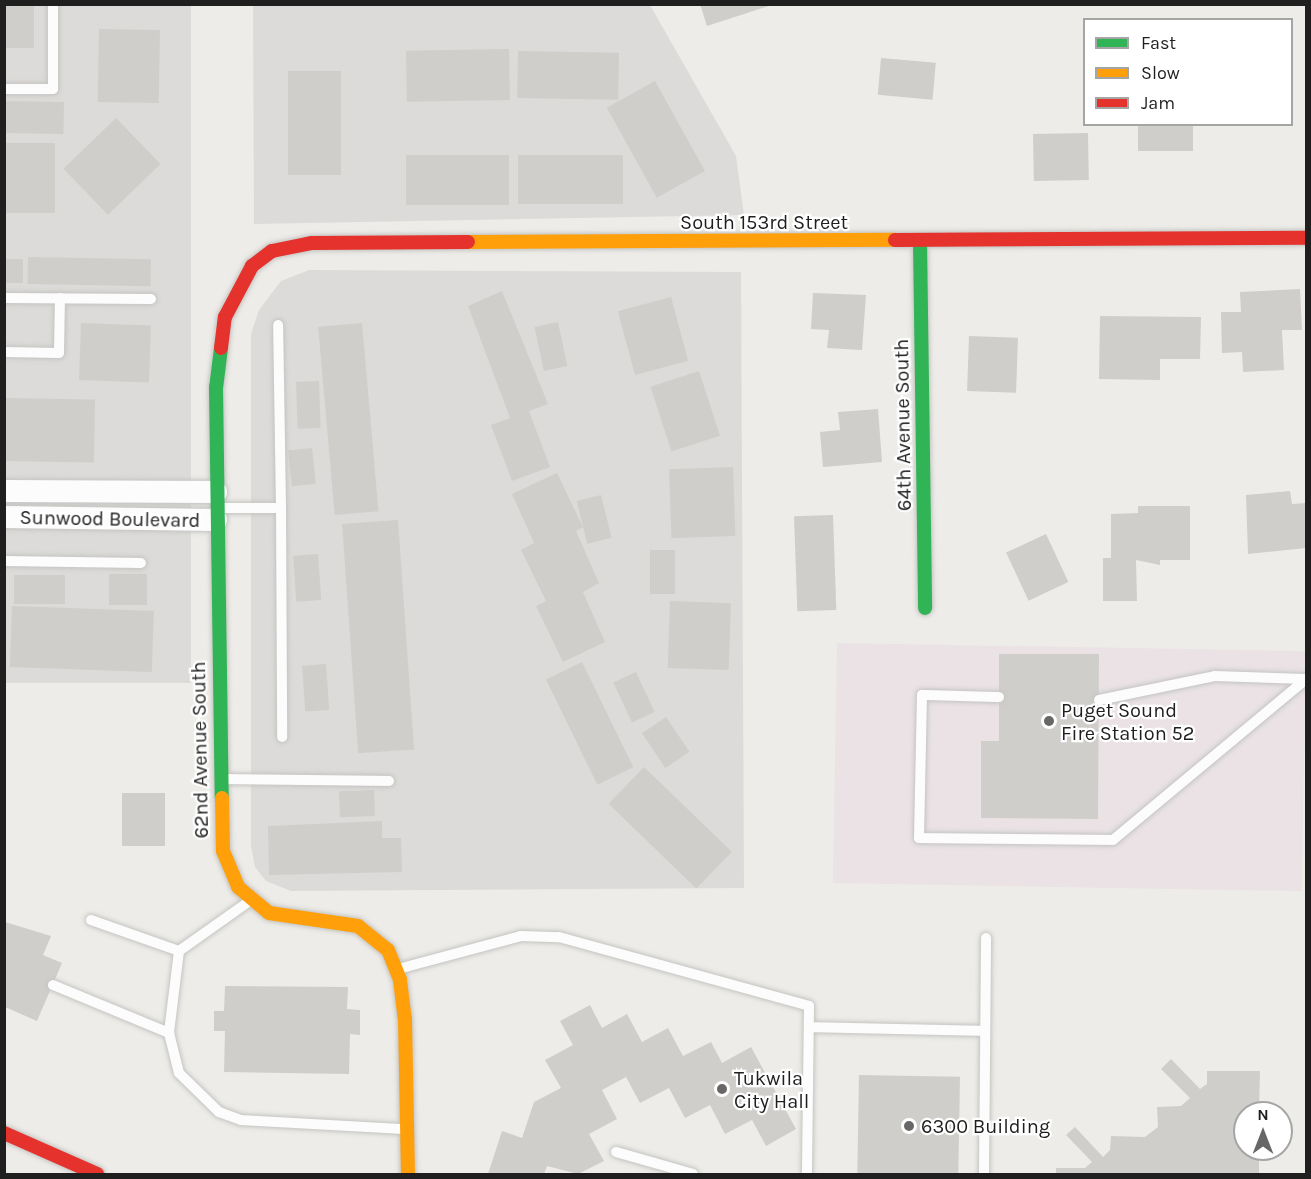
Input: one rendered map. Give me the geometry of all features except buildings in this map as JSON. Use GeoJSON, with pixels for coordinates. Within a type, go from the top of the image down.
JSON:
{"type":"FeatureCollection","features":[{"type":"Feature","properties":{"kind":"street","name":"South 153rd Street"},"geometry":{"type":"LineString","coordinates":[[238,287],[272,251],[312,243],[1306,238]]}},
{"type":"Feature","properties":{"kind":"street","name":"64th Avenue South"},"geometry":{"type":"LineString","coordinates":[[920,241],[926,608]]}},
{"type":"Feature","properties":{"kind":"street","name":"62nd Avenue South"},"geometry":{"type":"LineString","coordinates":[[238,287],[219,349],[216,507],[219,779],[223,851],[238,887],[251,900],[287,918],[358,926],[383,944],[397,969],[405,1019],[408,1174]]}},
{"type":"Feature","properties":{"kind":"street","name":"Sunwood Boulevard"},"geometry":{"type":"LineString","coordinates":[[4,491],[216,507]]}},
{"type":"Feature","properties":{"kind":"street","name":"Sunwood Boulevard"},"geometry":{"type":"LineString","coordinates":[[4,517],[216,507]]}},
{"type":"Feature","properties":{"kind":"street"},"geometry":{"type":"LineString","coordinates":[[4,1133],[97,1174]]}},
{"type":"Feature","properties":{"kind":"lane"},"geometry":{"type":"LineString","coordinates":[[4,89],[53,89],[53,4]]}},
{"type":"Feature","properties":{"kind":"lane"},"geometry":{"type":"LineString","coordinates":[[4,298],[151,299]]}},
{"type":"Feature","properties":{"kind":"lane"},"geometry":{"type":"LineString","coordinates":[[4,352],[59,352],[60,298]]}},
{"type":"Feature","properties":{"kind":"lane"},"geometry":{"type":"LineString","coordinates":[[278,325],[282,737]]}},
{"type":"Feature","properties":{"kind":"lane"},"geometry":{"type":"LineString","coordinates":[[216,507],[281,508]]}},
{"type":"Feature","properties":{"kind":"lane"},"geometry":{"type":"LineString","coordinates":[[4,561],[141,563]]}},
{"type":"Feature","properties":{"kind":"lane"},"geometry":{"type":"LineString","coordinates":[[1099,700],[1215,676],[1306,679]]}},
{"type":"Feature","properties":{"kind":"lane"},"geometry":{"type":"LineString","coordinates":[[999,697],[921,695],[919,838],[1113,840],[1306,679]]}},
{"type":"Feature","properties":{"kind":"lane"},"geometry":{"type":"LineString","coordinates":[[219,779],[389,781]]}},
{"type":"Feature","properties":{"kind":"lane"},"geometry":{"type":"LineString","coordinates":[[251,900],[179,951],[169,1034],[179,1073],[219,1112],[241,1120],[408,1129]]}},
{"type":"Feature","properties":{"kind":"lane"},"geometry":{"type":"LineString","coordinates":[[91,920],[179,951]]}},
{"type":"Feature","properties":{"kind":"lane"},"geometry":{"type":"LineString","coordinates":[[397,969],[522,936],[559,937],[809,1006],[807,1174]]}},
{"type":"Feature","properties":{"kind":"lane"},"geometry":{"type":"LineString","coordinates":[[984,1174],[986,938]]}},
{"type":"Feature","properties":{"kind":"lane"},"geometry":{"type":"LineString","coordinates":[[53,985],[169,1034]]}},
{"type":"Feature","properties":{"kind":"lane"},"geometry":{"type":"LineString","coordinates":[[809,1027],[986,1031]]}},
{"type":"Feature","properties":{"kind":"lane"},"geometry":{"type":"LineString","coordinates":[[616,1152],[693,1174]]}},
{"type":"Feature","properties":{"kind":"shaded area"},"geometry":{"type":"Polygon","coordinates":[[[5,5],[191,5],[191,683],[5,683],[5,5]]]}},
{"type":"Feature","properties":{"kind":"shaded area"},"geometry":{"type":"Polygon","coordinates":[[[253,5],[650,5],[736,156],[744,215],[254,224],[253,5]]]}},
{"type":"Feature","properties":{"kind":"shaded area"},"geometry":{"type":"Polygon","coordinates":[[[309,270],[741,272],[744,888],[291,891],[266,881],[255,867],[251,846],[251,334],[259,310],[281,281],[309,270]]]}},
{"type":"Feature","properties":{"kind":"shaded area"},"geometry":{"type":"Polygon","coordinates":[[[837,643],[1306,651],[1302,891],[833,883],[837,643]]]}},
{"type":"Feature","properties":{"kind":"traffic: fast"},"geometry":{"type":"LineString","coordinates":[[920,241],[925,608]]}},
{"type":"Feature","properties":{"kind":"traffic: fast"},"geometry":{"type":"LineString","coordinates":[[221,348],[216,387],[222,798]]}},
{"type":"Feature","properties":{"kind":"traffic: slow"},"geometry":{"type":"LineString","coordinates":[[468,242],[895,240]]}},
{"type":"Feature","properties":{"kind":"traffic: slow"},"geometry":{"type":"LineString","coordinates":[[222,798],[223,851],[238,887],[269,913],[358,926],[388,950],[400,980],[405,1019],[408,1174]]}},
{"type":"Feature","properties":{"kind":"traffic: jam"},"geometry":{"type":"LineString","coordinates":[[895,240],[1306,238]]}},
{"type":"Feature","properties":{"kind":"traffic: jam"},"geometry":{"type":"LineString","coordinates":[[221,348],[225,317],[252,266],[272,251],[312,243],[468,242]]}},
{"type":"Feature","properties":{"kind":"traffic: jam"},"geometry":{"type":"LineString","coordinates":[[4,1133],[97,1174]]}},
{"type":"Feature","properties":{"kind":"place","name":"Puget Sound Fire Station 52"},"geometry":{"type":"Point","coordinates":[1049,721]}},
{"type":"Feature","properties":{"kind":"place","name":"Tukwila City Hall"},"geometry":{"type":"Point","coordinates":[722,1089]}},
{"type":"Feature","properties":{"kind":"place","name":"6300 Building"},"geometry":{"type":"Point","coordinates":[909,1126]}}]}
